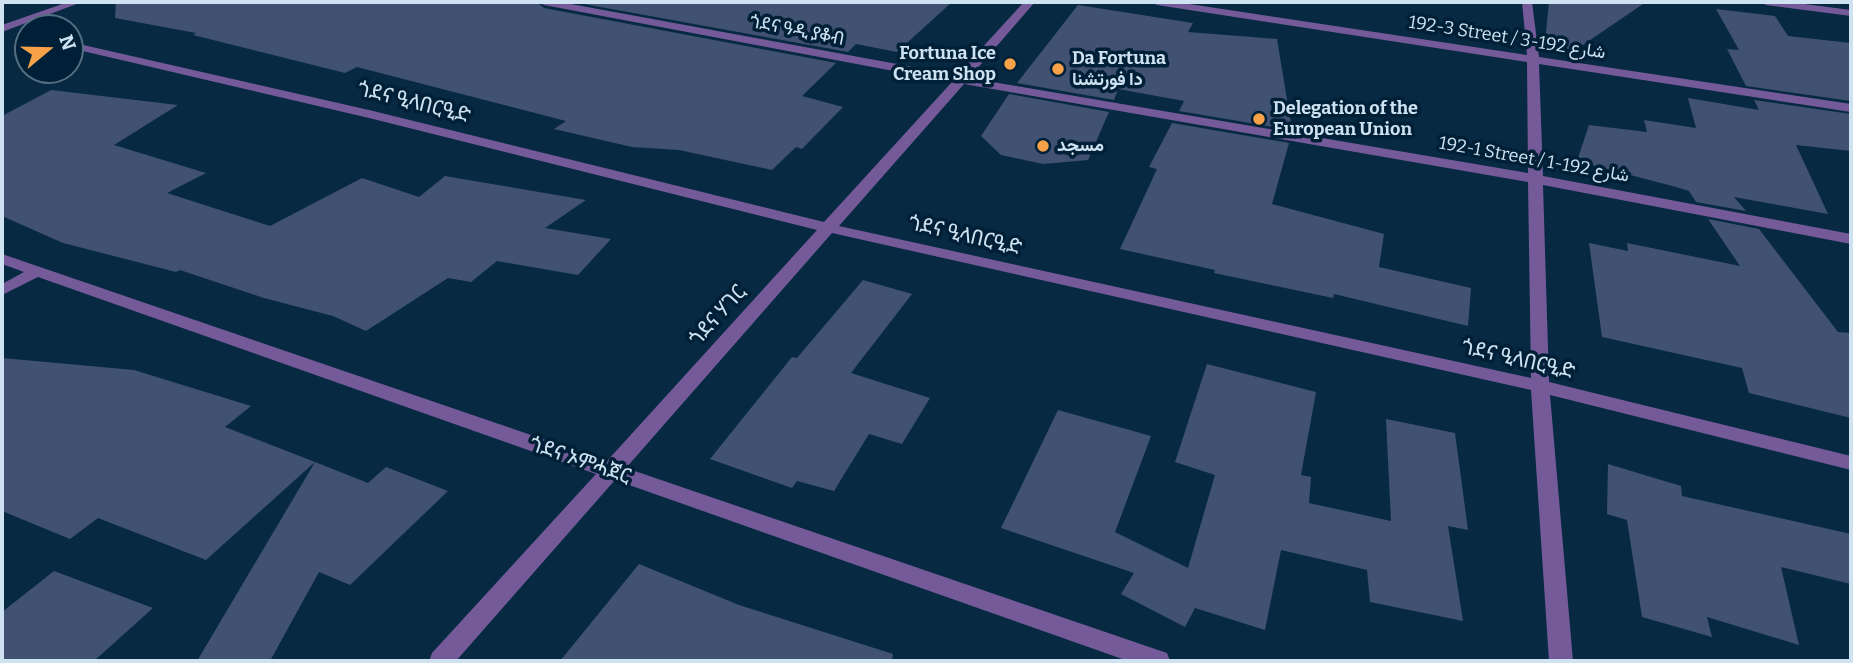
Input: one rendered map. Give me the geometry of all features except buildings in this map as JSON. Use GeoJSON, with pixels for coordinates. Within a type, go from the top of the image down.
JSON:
{"type":"FeatureCollection","features":[{"type":"Feature","properties":{"kind":"street"},"geometry":{"type":"LineString","coordinates":[[2,29],[77,2]]}},
{"type":"Feature","properties":{"kind":"street","name":"ጎደና ዓዲ ያቆብ"},"geometry":{"type":"LineString","coordinates":[[544,2],[962,80]]}},
{"type":"Feature","properties":{"kind":"street","name":"ጎደና ሃገር"},"geometry":{"type":"LineString","coordinates":[[441,661],[1030,2]]}},
{"type":"Feature","properties":{"kind":"street","name":"192-3 Street / شارع 192-3"},"geometry":{"type":"LineString","coordinates":[[1157,2],[1851,108]]}},
{"type":"Feature","properties":{"kind":"street"},"geometry":{"type":"LineString","coordinates":[[1527,2],[1533,59],[1540,386],[1561,661]]}},
{"type":"Feature","properties":{"kind":"street"},"geometry":{"type":"LineString","coordinates":[[1766,2],[1851,13]]}},
{"type":"Feature","properties":{"kind":"street","name":"ጎደና ዒላበርዒድ"},"geometry":{"type":"LineString","coordinates":[[84,48],[369,114],[829,228],[1540,386],[1851,463]]}},
{"type":"Feature","properties":{"kind":"street","name":"192-1 Street / شارع 192-1"},"geometry":{"type":"LineString","coordinates":[[962,80],[1536,179],[1851,239]]}},
{"type":"Feature","properties":{"kind":"street","name":"ጎደና ኦምሓጀር"},"geometry":{"type":"LineString","coordinates":[[2,259],[1158,661]]}},
{"type":"Feature","properties":{"kind":"street"},"geometry":{"type":"LineString","coordinates":[[2,290],[38,271]]}},
{"type":"Feature","properties":{"kind":"place","name":"Fortuna Ice Cream Shop"},"geometry":{"type":"Point","coordinates":[1010,64]}},
{"type":"Feature","properties":{"kind":"place","name":"Da Fortuna دا فورتشنا"},"geometry":{"type":"Point","coordinates":[1058,69]}},
{"type":"Feature","properties":{"kind":"place","name":"Delegation of the European Union"},"geometry":{"type":"Point","coordinates":[1259,119]}},
{"type":"Feature","properties":{"kind":"place","name":"مسجد"},"geometry":{"type":"Point","coordinates":[1043,146]}}]}
